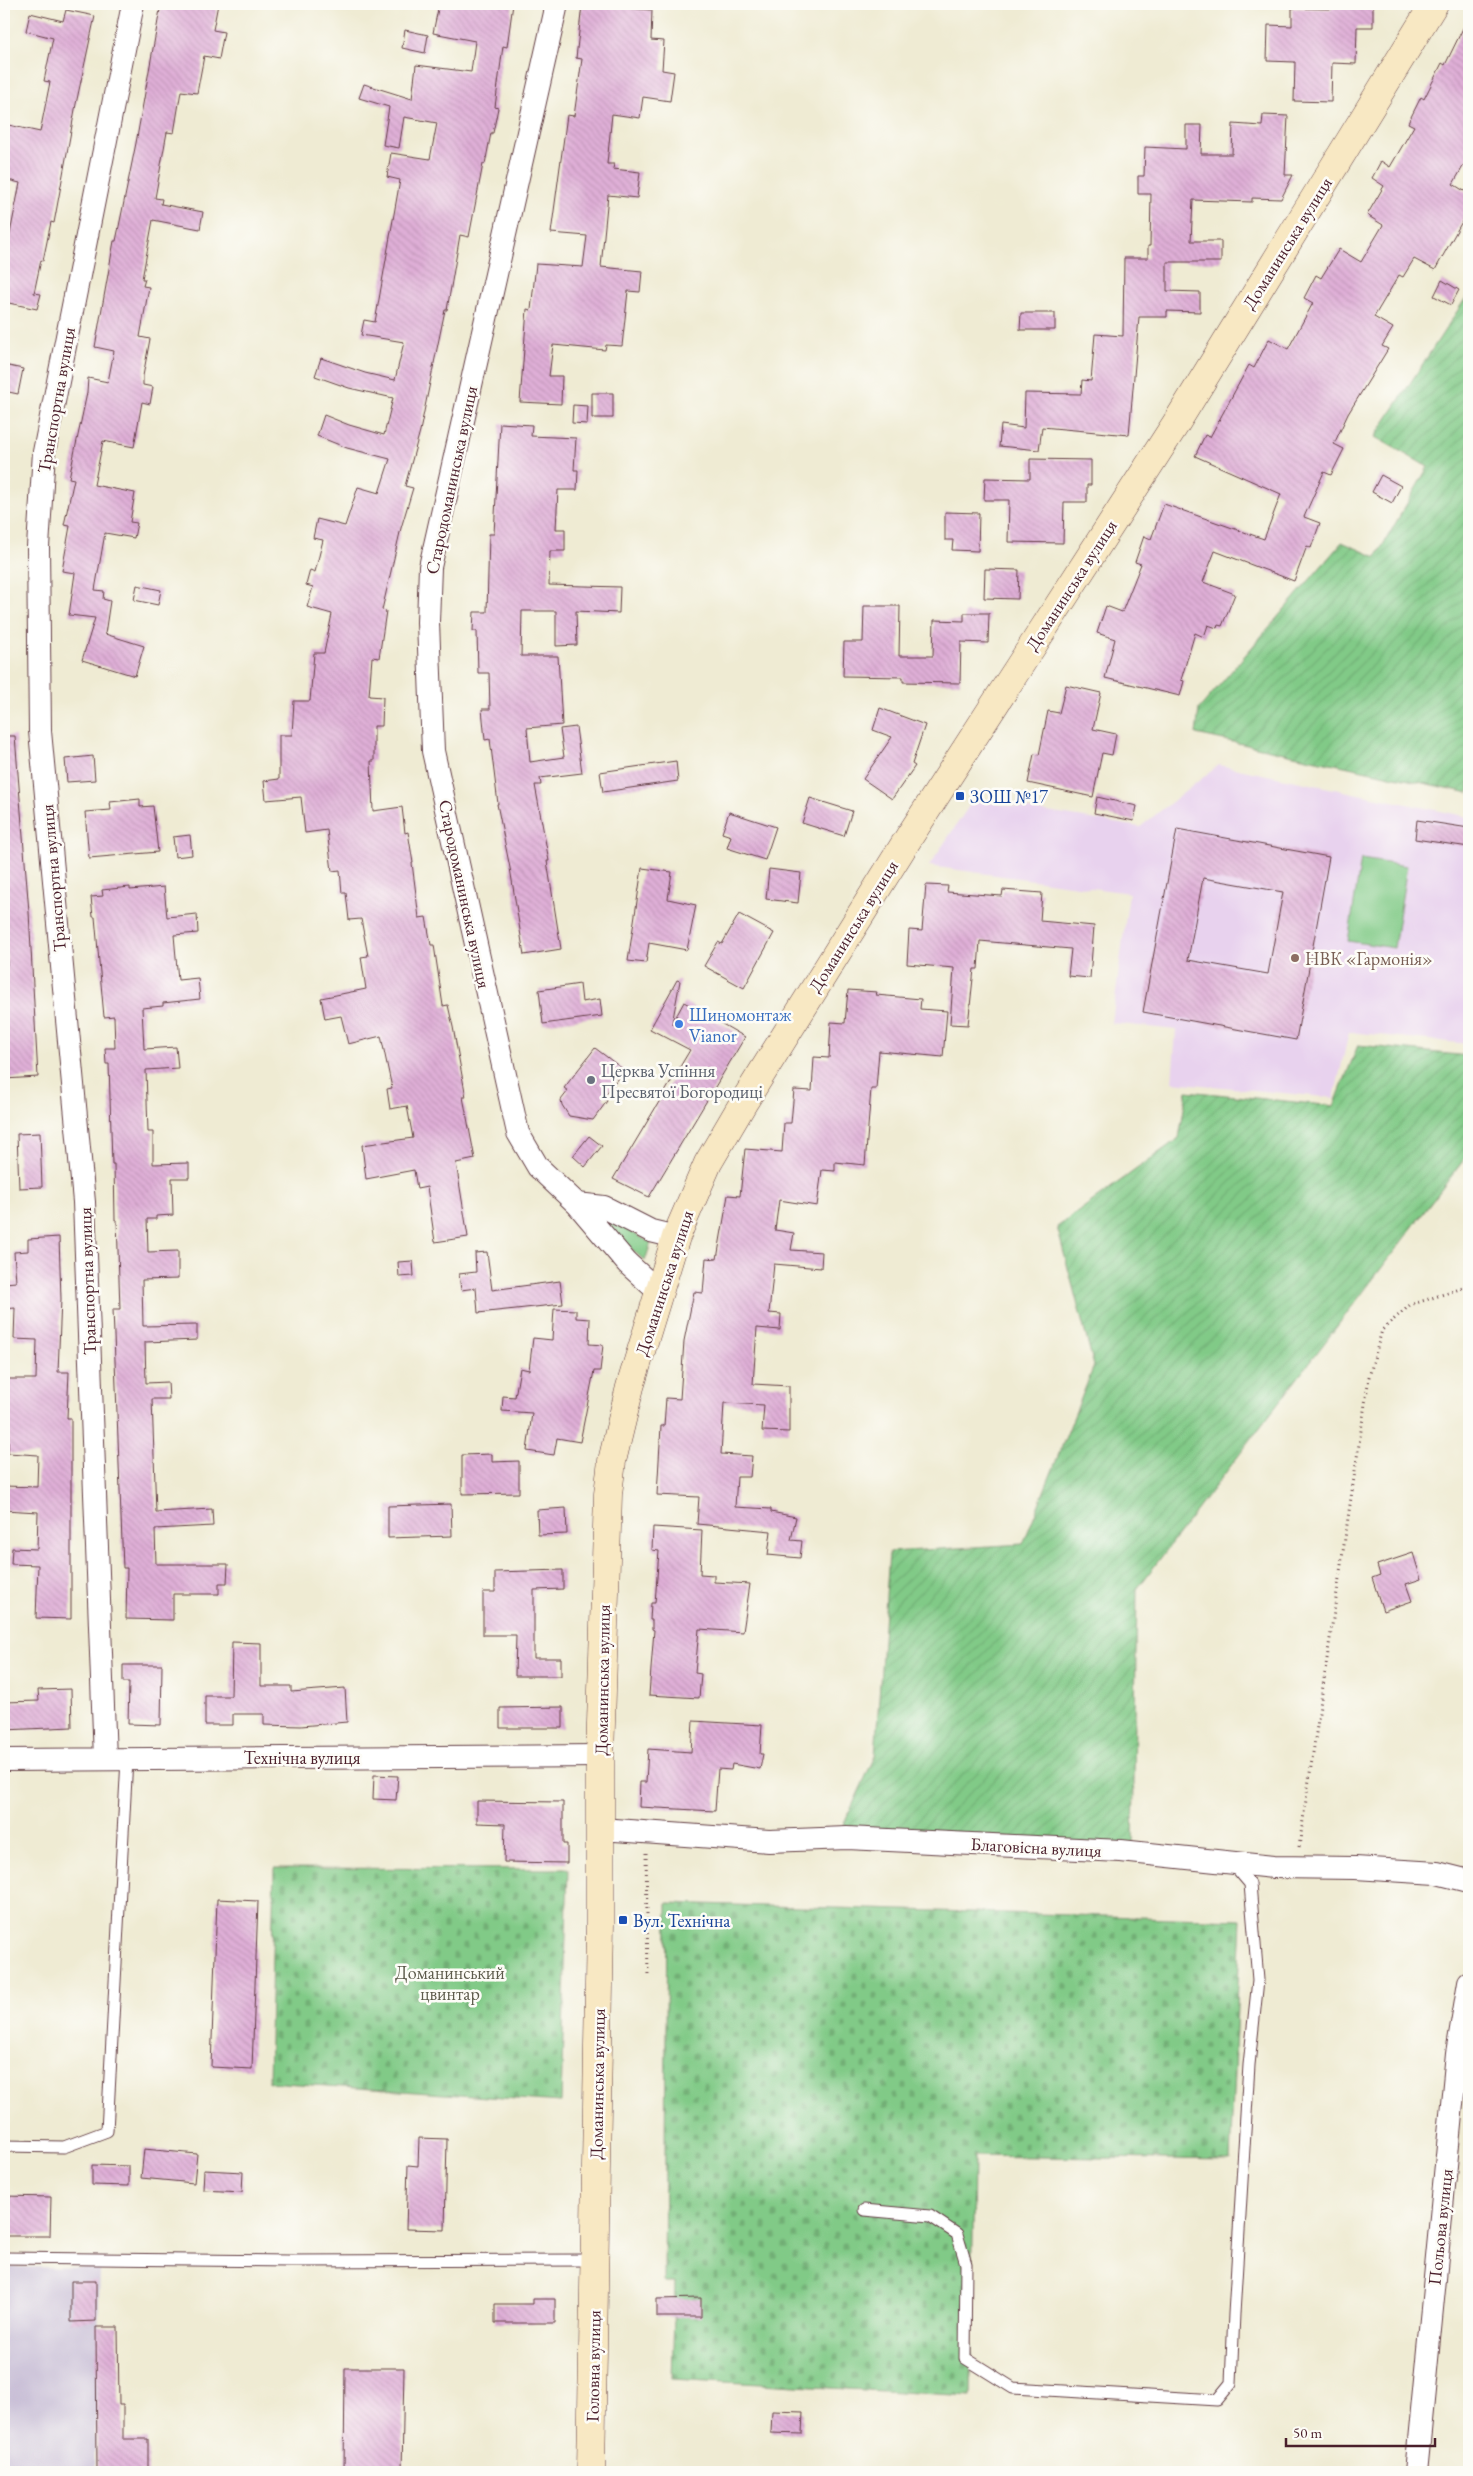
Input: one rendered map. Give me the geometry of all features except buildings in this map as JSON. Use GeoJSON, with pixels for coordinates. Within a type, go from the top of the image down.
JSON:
{"type":"FeatureCollection","features":[{"type":"Feature","properties":{"kind":"main road","name":"Доманинська вулиця"},"geometry":{"type":"LineString","coordinates":[[594,2260],[601,1829],[600,1756],[608,1494],[612,1461],[630,1387],[676,1237],[708,1163],[745,1100],[911,834],[1175,425],[1434,4]]}},
{"type":"Feature","properties":{"kind":"main road","name":"Головна вулиця"},"geometry":{"type":"LineString","coordinates":[[591,2472],[594,2260]]}},
{"type":"Feature","properties":{"kind":"street","name":"Транспортна вулиця"},"geometry":{"type":"LineString","coordinates":[[116,1759],[84,1202],[40,731],[38,547],[44,452],[133,4]]}},
{"type":"Feature","properties":{"kind":"street","name":"Стародоманинська вулиця"},"geometry":{"type":"LineString","coordinates":[[557,4],[430,567],[428,622],[433,751],[518,1133],[538,1167],[577,1204],[627,1262],[659,1292]]}},
{"type":"Feature","properties":{"kind":"street"},"geometry":{"type":"LineString","coordinates":[[577,1204],[604,1207],[651,1231],[676,1237]]}},
{"type":"Feature","properties":{"kind":"street","name":"Технічна вулиця"},"geometry":{"type":"LineString","coordinates":[[4,1760],[600,1756]]}},
{"type":"Feature","properties":{"kind":"street","name":"Благовісна вулиця"},"geometry":{"type":"LineString","coordinates":[[601,1829],[769,1841],[847,1838],[1120,1851],[1233,1864],[1437,1873],[1469,1881]]}},
{"type":"Feature","properties":{"kind":"street","name":"Польова вулиця"},"geometry":{"type":"LineString","coordinates":[[1416,2472],[1457,2053],[1469,1982]]}},
{"type":"Feature","properties":{"kind":"lane"},"geometry":{"type":"LineString","coordinates":[[4,2146],[64,2147],[107,2131],[116,1759]]}},
{"type":"Feature","properties":{"kind":"lane"},"geometry":{"type":"LineString","coordinates":[[864,2210],[930,2216],[957,2234],[966,2264],[965,2358],[1013,2388],[1217,2400],[1231,2383],[1249,2065],[1258,1980],[1250,1884],[1233,1864]]}},
{"type":"Feature","properties":{"kind":"lane"},"geometry":{"type":"LineString","coordinates":[[4,2258],[289,2261],[594,2260]]}},
{"type":"Feature","properties":{"kind":"path"},"geometry":{"type":"LineString","coordinates":[[1296,1867],[1369,1377],[1382,1330],[1410,1304],[1469,1286]]}},
{"type":"Feature","properties":{"kind":"path"},"geometry":{"type":"LineString","coordinates":[[646,1832],[648,1976]]}},
{"type":"Feature","properties":{"kind":"shaded area","name":"НВК «Гармонія»"},"geometry":{"type":"Polygon","coordinates":[[[1219,765],[1469,817],[1469,1044],[1349,1032],[1334,1098],[1172,1082],[1176,1030],[1112,1023],[1129,893],[929,866],[973,800],[1140,827],[1219,765]]]}},
{"type":"Feature","properties":{"kind":"shaded area"},"geometry":{"type":"Polygon","coordinates":[[[4,2267],[100,2268],[94,2472],[4,2472],[4,2267]]]}},
{"type":"Feature","properties":{"kind":"green space"},"geometry":{"type":"Polygon","coordinates":[[[1469,293],[1469,793],[1196,734],[1199,709],[1342,542],[1376,557],[1428,467],[1375,437],[1469,293]]]}},
{"type":"Feature","properties":{"kind":"green space"},"geometry":{"type":"Polygon","coordinates":[[[1361,859],[1407,866],[1394,948],[1348,941],[1361,859]]]}},
{"type":"Feature","properties":{"kind":"green space"},"geometry":{"type":"Polygon","coordinates":[[[1358,1045],[1469,1056],[1469,1153],[1137,1589],[1133,1847],[843,1826],[875,1756],[889,1552],[1023,1544],[1094,1366],[1057,1227],[1179,1138],[1187,1091],[1334,1106],[1358,1045]]]}},
{"type":"Feature","properties":{"kind":"green space"},"geometry":{"type":"Polygon","coordinates":[[[599,1214],[651,1243],[645,1261],[596,1218],[599,1214]]]}},
{"type":"Feature","properties":{"kind":"green space","name":"Доманинський цвинтар"},"geometry":{"type":"Polygon","coordinates":[[[274,1868],[568,1869],[561,2102],[269,2082],[274,1868]]]}},
{"type":"Feature","properties":{"kind":"green space"},"geometry":{"type":"Polygon","coordinates":[[[667,1903],[1241,1920],[1230,2160],[974,2156],[971,2396],[672,2379],[675,2282],[664,2282],[667,1903]]]}},
{"type":"Feature","properties":{"kind":"place","name":"ЗОШ №17"},"geometry":{"type":"Point","coordinates":[960,796]}},
{"type":"Feature","properties":{"kind":"place","name":"НВК «Гармонія»"},"geometry":{"type":"Point","coordinates":[1295,958]}},
{"type":"Feature","properties":{"kind":"place","name":"Шиномонтаж Vianor"},"geometry":{"type":"Point","coordinates":[679,1024]}},
{"type":"Feature","properties":{"kind":"place","name":"Церква Успіння Пресвятої Богородиці"},"geometry":{"type":"Point","coordinates":[591,1080]}},
{"type":"Feature","properties":{"kind":"place","name":"Вул. Технічна"},"geometry":{"type":"Point","coordinates":[623,1920]}}]}
